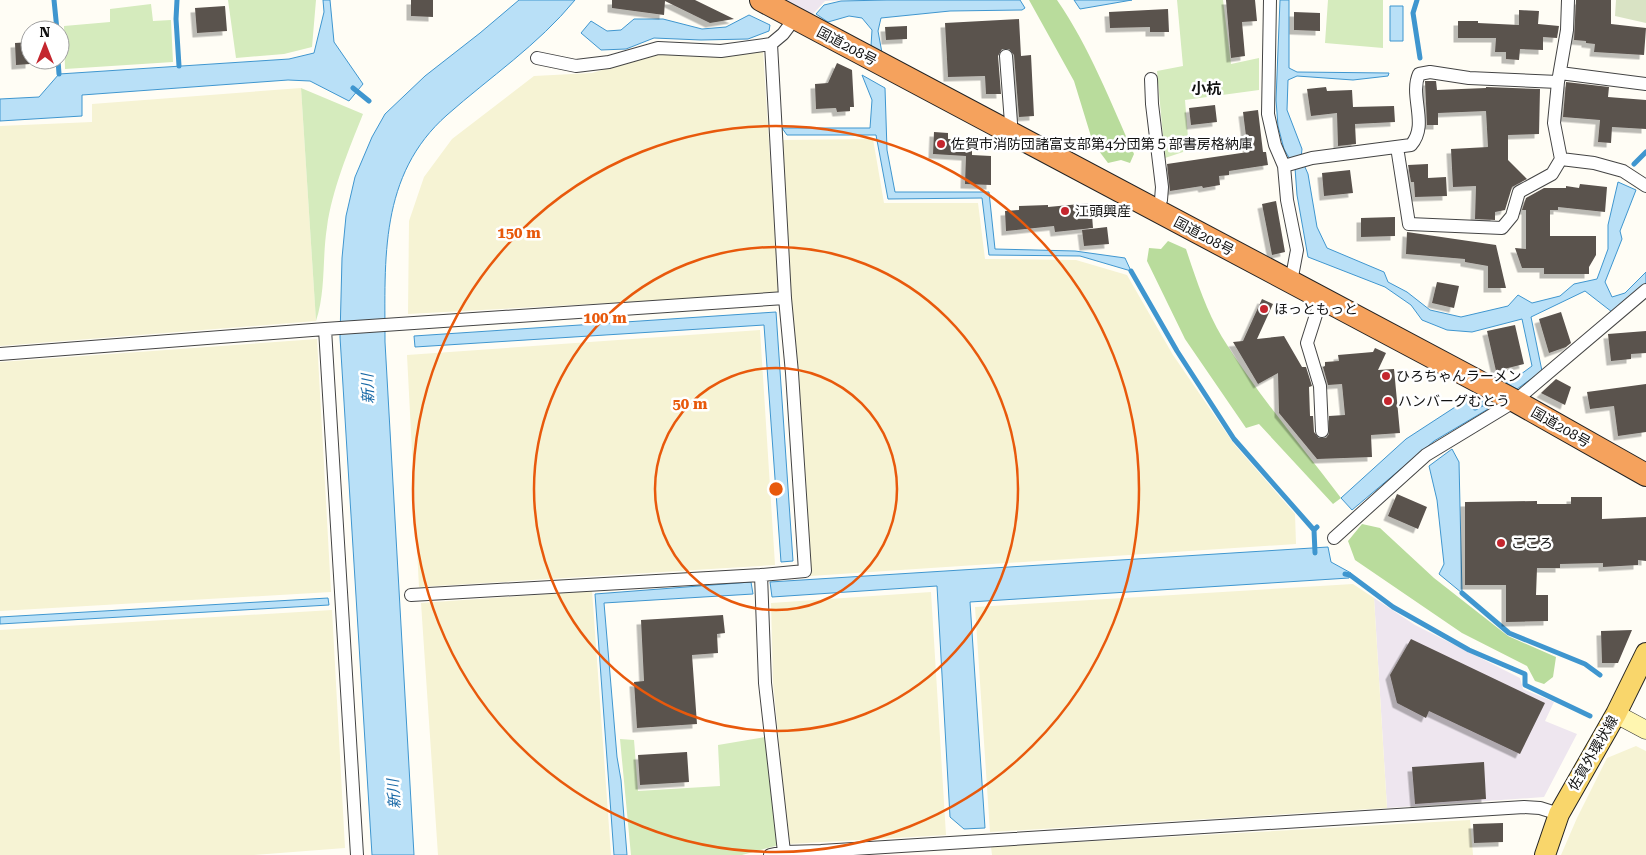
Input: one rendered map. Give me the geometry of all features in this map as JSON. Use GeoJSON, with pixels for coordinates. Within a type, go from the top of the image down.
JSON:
{"type":"FeatureCollection","features":[{"type":"Feature","properties":{"kind":"highway","name":"国道208号"},"geometry":{"type":"LineString","coordinates":[[761,0],[1515,401],[1646,475]]}},
{"type":"Feature","properties":{"kind":"main road","name":"佐賀外環状線"},"geometry":{"type":"LineString","coordinates":[[1545,855],[1559,814],[1616,714],[1646,653]]}},
{"type":"Feature","properties":{"kind":"street"},"geometry":{"type":"LineString","coordinates":[[1270,0],[1268,114],[1275,145],[1284,166],[1297,250],[1291,282]]}},
{"type":"Feature","properties":{"kind":"street"},"geometry":{"type":"LineString","coordinates":[[1398,147],[1408,224],[1502,228],[1512,216],[1519,192],[1552,174],[1561,159],[1554,123],[1567,30],[1568,0]]}},
{"type":"Feature","properties":{"kind":"street"},"geometry":{"type":"LineString","coordinates":[[537,58],[576,66],[609,62],[658,48],[721,51],[771,44],[783,34],[794,18]]}},
{"type":"Feature","properties":{"kind":"street"},"geometry":{"type":"LineString","coordinates":[[411,595],[805,571],[785,298],[771,44]]}},
{"type":"Feature","properties":{"kind":"street"},"geometry":{"type":"LineString","coordinates":[[1006,56],[1011,122],[1007,132]]}},
{"type":"Feature","properties":{"kind":"street"},"geometry":{"type":"LineString","coordinates":[[1284,166],[1312,158],[1412,145],[1418,137],[1419,110],[1415,83],[1419,74],[1430,72],[1469,78],[1559,77],[1646,84]]}},
{"type":"Feature","properties":{"kind":"street"},"geometry":{"type":"LineString","coordinates":[[1151,79],[1152,104],[1162,187],[1161,200],[1155,211]]}},
{"type":"Feature","properties":{"kind":"street"},"geometry":{"type":"LineString","coordinates":[[1561,159],[1594,163],[1623,171],[1646,186]]}},
{"type":"Feature","properties":{"kind":"street"},"geometry":{"type":"LineString","coordinates":[[1334,538],[1426,455],[1515,401],[1646,290]]}},
{"type":"Feature","properties":{"kind":"street"},"geometry":{"type":"LineString","coordinates":[[0,354],[325,329],[785,298]]}},
{"type":"Feature","properties":{"kind":"street"},"geometry":{"type":"LineString","coordinates":[[1321,298],[1307,343],[1320,386],[1322,431]]}},
{"type":"Feature","properties":{"kind":"street"},"geometry":{"type":"LineString","coordinates":[[325,329],[357,855]]}},
{"type":"Feature","properties":{"kind":"street"},"geometry":{"type":"LineString","coordinates":[[761,575],[764,683],[784,852]]}},
{"type":"Feature","properties":{"kind":"street"},"geometry":{"type":"LineString","coordinates":[[1616,714],[1646,730]]}},
{"type":"Feature","properties":{"kind":"street"},"geometry":{"type":"LineString","coordinates":[[770,855],[784,852],[821,852],[1524,807],[1540,808],[1559,814]]}},
{"type":"Feature","properties":{"kind":"shaded area"},"geometry":{"type":"Polygon","coordinates":[[[783,0],[847,0],[825,1],[812,15],[783,0]]]}},
{"type":"Feature","properties":{"kind":"shaded area"},"geometry":{"type":"Polygon","coordinates":[[[763,51],[779,294],[408,314],[409,221],[424,177],[452,139],[534,76],[592,73],[663,52],[763,51]]]}},
{"type":"Feature","properties":{"kind":"shaded area"},"geometry":{"type":"Polygon","coordinates":[[[301,88],[316,321],[0,346],[0,126],[92,122],[92,104],[301,88]]]}},
{"type":"Feature","properties":{"kind":"shaded area"},"geometry":{"type":"Polygon","coordinates":[[[873,139],[884,203],[978,203],[985,259],[1076,260],[1127,275],[1173,355],[1234,444],[1295,514],[1296,544],[810,576],[781,140],[873,139]]]}},
{"type":"Feature","properties":{"kind":"shaded area"},"geometry":{"type":"Polygon","coordinates":[[[760,330],[775,565],[419,587],[407,355],[760,330]]]}},
{"type":"Feature","properties":{"kind":"shaded area"},"geometry":{"type":"Polygon","coordinates":[[[317,339],[331,592],[0,611],[0,362],[317,339]]]}},
{"type":"Feature","properties":{"kind":"shaded area"},"geometry":{"type":"Polygon","coordinates":[[[1353,584],[1374,598],[1387,808],[990,832],[975,607],[1353,584]]]}},
{"type":"Feature","properties":{"kind":"shaded area"},"geometry":{"type":"Polygon","coordinates":[[[592,591],[611,855],[438,855],[421,603],[592,591]]]}},
{"type":"Feature","properties":{"kind":"shaded area"},"geometry":{"type":"Polygon","coordinates":[[[931,592],[946,835],[789,844],[773,683],[771,603],[931,592]]]}},
{"type":"Feature","properties":{"kind":"shaded area"},"geometry":{"type":"Polygon","coordinates":[[[1374,598],[1415,625],[1520,678],[1523,689],[1554,702],[1545,721],[1577,734],[1544,797],[1387,808],[1374,598]]]}},
{"type":"Feature","properties":{"kind":"shaded area"},"geometry":{"type":"Polygon","coordinates":[[[332,610],[345,848],[254,855],[0,855],[0,630],[332,610]]]}},
{"type":"Feature","properties":{"kind":"shaded area"},"geometry":{"type":"Polygon","coordinates":[[[1636,746],[1646,751],[1646,855],[1561,855],[1607,758],[1636,746]]]}},
{"type":"Feature","properties":{"kind":"shaded area"},"geometry":{"type":"Polygon","coordinates":[[[1470,820],[1473,855],[992,855],[991,847],[1470,820]]]}},
{"type":"Feature","properties":{"kind":"green space"},"geometry":{"type":"Polygon","coordinates":[[[228,0],[316,0],[312,47],[284,54],[236,58],[228,0]]]}},
{"type":"Feature","properties":{"kind":"green space"},"geometry":{"type":"Polygon","coordinates":[[[1029,0],[1057,0],[1069,18],[1099,75],[1134,154],[1130,163],[1121,160],[1108,163],[1093,143],[1074,81],[1029,0]]]}},
{"type":"Feature","properties":{"kind":"green space"},"geometry":{"type":"Polygon","coordinates":[[[1177,0],[1223,0],[1231,64],[1259,58],[1259,90],[1185,100],[1189,150],[1165,158],[1157,71],[1183,66],[1177,0]]]}},
{"type":"Feature","properties":{"kind":"green space"},"geometry":{"type":"Polygon","coordinates":[[[1328,0],[1383,0],[1383,48],[1325,43],[1328,0]]]}},
{"type":"Feature","properties":{"kind":"green space"},"geometry":{"type":"Polygon","coordinates":[[[1616,0],[1646,0],[1646,23],[1615,16],[1616,0]]]}},
{"type":"Feature","properties":{"kind":"green space"},"geometry":{"type":"Polygon","coordinates":[[[151,4],[153,21],[171,20],[173,62],[70,69],[70,25],[110,22],[110,9],[151,4]]]}},
{"type":"Feature","properties":{"kind":"green space"},"geometry":{"type":"Polygon","coordinates":[[[301,88],[363,114],[342,170],[329,213],[323,286],[316,321],[301,88]]]}},
{"type":"Feature","properties":{"kind":"green space"},"geometry":{"type":"Polygon","coordinates":[[[1168,241],[1186,249],[1216,327],[1264,399],[1341,498],[1333,504],[1259,424],[1246,428],[1185,339],[1147,261],[1149,248],[1161,249],[1168,241]]]}},
{"type":"Feature","properties":{"kind":"green space"},"geometry":{"type":"Polygon","coordinates":[[[1362,524],[1380,528],[1434,578],[1508,636],[1556,657],[1553,677],[1544,684],[1535,681],[1527,666],[1462,633],[1355,560],[1348,541],[1362,524]]]}},
{"type":"Feature","properties":{"kind":"green space"},"geometry":{"type":"Polygon","coordinates":[[[765,737],[779,845],[742,855],[631,855],[620,739],[634,740],[638,791],[720,786],[718,745],[765,737]]]}},
{"type":"Feature","properties":{"kind":"water"},"geometry":{"type":"Polygon","coordinates":[[[323,0],[330,0],[334,42],[363,84],[349,101],[310,81],[288,80],[82,95],[82,116],[0,121],[0,99],[39,97],[59,74],[289,59],[314,53],[324,12],[323,0]]]}},
{"type":"Feature","properties":{"kind":"water","name":"新川"},"geometry":{"type":"Polygon","coordinates":[[[519,0],[575,0],[545,32],[447,115],[425,139],[409,164],[398,191],[390,220],[385,280],[385,342],[414,855],[372,855],[340,337],[342,258],[346,216],[355,177],[372,137],[385,114],[425,76],[519,0]]]}},
{"type":"Feature","properties":{"kind":"water"},"geometry":{"type":"Polygon","coordinates":[[[1020,0],[1025,8],[1022,10],[950,11],[881,18],[878,31],[882,53],[871,46],[872,30],[862,18],[849,16],[828,22],[816,14],[824,5],[841,1],[1020,0]]]}},
{"type":"Feature","properties":{"kind":"water"},"geometry":{"type":"Polygon","coordinates":[[[1074,0],[1132,0],[1080,9],[1074,0]]]}},
{"type":"Feature","properties":{"kind":"water"},"geometry":{"type":"Polygon","coordinates":[[[1280,0],[1289,0],[1289,68],[1297,72],[1389,73],[1388,76],[1353,80],[1297,76],[1288,80],[1287,110],[1302,149],[1301,158],[1308,174],[1317,227],[1327,248],[1384,272],[1388,282],[1407,292],[1430,310],[1461,317],[1508,306],[1518,295],[1532,303],[1560,296],[1574,284],[1597,279],[1608,249],[1608,225],[1618,182],[1636,190],[1620,231],[1622,239],[1605,282],[1612,297],[1625,293],[1646,272],[1646,283],[1612,312],[1585,291],[1531,317],[1542,371],[1517,389],[1503,381],[1513,380],[1532,366],[1522,319],[1472,332],[1447,330],[1422,320],[1411,305],[1385,287],[1308,257],[1297,195],[1295,168],[1284,149],[1278,126],[1276,100],[1280,0]]]}},
{"type":"Feature","properties":{"kind":"water"},"geometry":{"type":"Polygon","coordinates":[[[1390,6],[1403,6],[1403,41],[1390,41],[1390,6]]]}},
{"type":"Feature","properties":{"kind":"water"},"geometry":{"type":"Polygon","coordinates":[[[749,15],[770,25],[769,31],[748,39],[654,38],[626,49],[601,50],[581,33],[591,21],[607,31],[621,30],[634,19],[663,19],[702,29],[726,27],[749,15]]]}},
{"type":"Feature","properties":{"kind":"water"},"geometry":{"type":"Polygon","coordinates":[[[862,75],[885,88],[887,150],[895,192],[989,192],[995,249],[1075,251],[1125,258],[1131,271],[1080,256],[989,255],[982,198],[888,199],[876,135],[787,135],[782,128],[870,128],[872,100],[862,75]]]}},
{"type":"Feature","properties":{"kind":"water"},"geometry":{"type":"Polygon","coordinates":[[[776,312],[793,561],[781,562],[764,325],[415,347],[414,336],[776,312]]]}},
{"type":"Feature","properties":{"kind":"water"},"geometry":{"type":"Polygon","coordinates":[[[1469,398],[1488,409],[1434,441],[1352,510],[1341,498],[1406,439],[1469,398]]]}},
{"type":"Feature","properties":{"kind":"water"},"geometry":{"type":"Polygon","coordinates":[[[1452,449],[1459,462],[1462,593],[1439,574],[1444,564],[1437,500],[1429,466],[1452,449]]]}},
{"type":"Feature","properties":{"kind":"water"},"geometry":{"type":"Polygon","coordinates":[[[1328,547],[1331,562],[1351,573],[1349,578],[970,602],[985,828],[964,829],[950,817],[937,586],[772,597],[770,582],[1328,547]]]}},
{"type":"Feature","properties":{"kind":"water"},"geometry":{"type":"Polygon","coordinates":[[[751,582],[753,594],[604,603],[627,855],[614,855],[595,594],[751,582]]]}},
{"type":"Feature","properties":{"kind":"water"},"geometry":{"type":"Polygon","coordinates":[[[328,598],[329,605],[0,624],[0,617],[328,598]]]}},
{"type":"Feature","properties":{"kind":"building"},"geometry":{"type":"Polygon","coordinates":[[[411,0],[433,0],[433,17],[411,16],[411,0]]]}},
{"type":"Feature","properties":{"kind":"building"},"geometry":{"type":"Polygon","coordinates":[[[612,0],[695,0],[734,19],[710,23],[665,1],[664,15],[612,8],[612,0]]]}},
{"type":"Feature","properties":{"kind":"building"},"geometry":{"type":"Polygon","coordinates":[[[1226,0],[1255,0],[1257,21],[1242,22],[1245,56],[1231,58],[1226,0]]]}},
{"type":"Feature","properties":{"kind":"building"},"geometry":{"type":"Polygon","coordinates":[[[1576,0],[1611,0],[1611,24],[1646,28],[1644,55],[1594,52],[1595,44],[1574,40],[1576,0]]]}},
{"type":"Feature","properties":{"kind":"building"},"geometry":{"type":"Polygon","coordinates":[[[225,6],[227,31],[197,33],[195,8],[225,6]]]}},
{"type":"Feature","properties":{"kind":"building"},"geometry":{"type":"Polygon","coordinates":[[[1168,9],[1169,32],[1150,32],[1150,27],[1110,28],[1109,12],[1168,9]]]}},
{"type":"Feature","properties":{"kind":"building"},"geometry":{"type":"Polygon","coordinates":[[[1519,10],[1539,11],[1538,24],[1559,26],[1557,38],[1543,37],[1543,50],[1520,49],[1519,60],[1506,59],[1506,52],[1495,52],[1496,38],[1458,38],[1458,21],[1519,25],[1519,10]]]}},
{"type":"Feature","properties":{"kind":"building"},"geometry":{"type":"Polygon","coordinates":[[[1294,12],[1320,13],[1320,31],[1294,30],[1294,12]]]}},
{"type":"Feature","properties":{"kind":"building"},"geometry":{"type":"Polygon","coordinates":[[[1019,19],[1021,56],[1031,55],[1034,116],[1019,117],[1014,55],[1009,49],[1002,49],[998,56],[1001,94],[986,94],[985,76],[948,77],[945,23],[1019,19]]]}},
{"type":"Feature","properties":{"kind":"building"},"geometry":{"type":"Polygon","coordinates":[[[907,26],[907,39],[886,40],[885,27],[907,26]]]}},
{"type":"Feature","properties":{"kind":"building"},"geometry":{"type":"Polygon","coordinates":[[[15,43],[20,43],[20,65],[16,65],[15,43]]]}},
{"type":"Feature","properties":{"kind":"building"},"geometry":{"type":"Polygon","coordinates":[[[837,63],[852,70],[854,107],[850,107],[850,111],[837,112],[836,108],[816,109],[815,84],[828,83],[837,63]]]}},
{"type":"Feature","properties":{"kind":"building"},"geometry":{"type":"Polygon","coordinates":[[[1425,81],[1436,81],[1437,90],[1486,87],[1540,89],[1539,134],[1508,135],[1508,160],[1527,179],[1512,187],[1505,210],[1495,212],[1495,220],[1475,219],[1476,186],[1453,187],[1451,149],[1488,147],[1486,111],[1438,113],[1438,125],[1427,125],[1425,81]]]}},
{"type":"Feature","properties":{"kind":"building"},"geometry":{"type":"Polygon","coordinates":[[[1566,82],[1609,87],[1608,97],[1646,100],[1646,129],[1612,127],[1611,143],[1598,142],[1600,120],[1563,117],[1566,82]]]}},
{"type":"Feature","properties":{"kind":"building"},"geometry":{"type":"Polygon","coordinates":[[[1326,87],[1327,91],[1352,90],[1353,107],[1394,106],[1395,122],[1355,124],[1356,144],[1338,146],[1337,113],[1311,116],[1307,89],[1326,87]]]}},
{"type":"Feature","properties":{"kind":"building"},"geometry":{"type":"Polygon","coordinates":[[[1215,105],[1217,122],[1191,125],[1189,108],[1215,105]]]}},
{"type":"Feature","properties":{"kind":"building"},"geometry":{"type":"Polygon","coordinates":[[[1258,110],[1263,152],[1266,152],[1268,165],[1229,171],[1229,175],[1219,176],[1220,185],[1170,191],[1167,164],[1248,152],[1243,112],[1258,110]]]}},
{"type":"Feature","properties":{"kind":"building"},"geometry":{"type":"Polygon","coordinates":[[[934,132],[948,133],[948,139],[972,139],[972,155],[991,156],[991,185],[965,184],[966,156],[933,154],[934,132]]]}},
{"type":"Feature","properties":{"kind":"building"},"geometry":{"type":"Polygon","coordinates":[[[1428,164],[1428,178],[1446,177],[1447,196],[1415,197],[1414,182],[1411,182],[1408,165],[1428,164]]]}},
{"type":"Feature","properties":{"kind":"building"},"geometry":{"type":"Polygon","coordinates":[[[1350,170],[1353,193],[1324,196],[1322,173],[1350,170]]]}},
{"type":"Feature","properties":{"kind":"building"},"geometry":{"type":"Polygon","coordinates":[[[1580,184],[1607,187],[1605,212],[1558,207],[1558,210],[1550,210],[1550,236],[1596,236],[1596,255],[1589,267],[1589,274],[1544,274],[1544,268],[1522,268],[1515,248],[1526,249],[1526,210],[1522,210],[1526,198],[1544,188],[1566,188],[1566,186],[1579,188],[1580,184]]]}},
{"type":"Feature","properties":{"kind":"building"},"geometry":{"type":"Polygon","coordinates":[[[1276,201],[1285,252],[1272,255],[1262,204],[1276,201]]]}},
{"type":"Feature","properties":{"kind":"building"},"geometry":{"type":"Polygon","coordinates":[[[1091,203],[1093,228],[1055,232],[1054,226],[1006,231],[1005,211],[1019,210],[1019,206],[1048,205],[1048,207],[1091,203]]]}},
{"type":"Feature","properties":{"kind":"building"},"geometry":{"type":"Polygon","coordinates":[[[1395,217],[1395,236],[1361,237],[1361,218],[1395,217]]]}},
{"type":"Feature","properties":{"kind":"building"},"geometry":{"type":"Polygon","coordinates":[[[1107,227],[1109,244],[1084,246],[1082,230],[1107,227]]]}},
{"type":"Feature","properties":{"kind":"building"},"geometry":{"type":"Polygon","coordinates":[[[1407,232],[1496,245],[1506,288],[1488,288],[1488,266],[1465,262],[1465,259],[1406,254],[1407,232]]]}},
{"type":"Feature","properties":{"kind":"building"},"geometry":{"type":"Polygon","coordinates":[[[1437,282],[1459,286],[1454,308],[1432,303],[1437,282]]]}},
{"type":"Feature","properties":{"kind":"building"},"geometry":{"type":"Polygon","coordinates":[[[1262,299],[1273,304],[1257,339],[1284,336],[1302,367],[1306,367],[1312,386],[1309,387],[1310,416],[1313,416],[1314,432],[1319,438],[1326,438],[1329,434],[1329,416],[1345,415],[1342,384],[1328,385],[1323,367],[1325,362],[1339,361],[1338,355],[1373,352],[1375,348],[1386,353],[1378,370],[1394,369],[1400,433],[1371,435],[1372,457],[1317,459],[1279,413],[1278,373],[1258,384],[1233,342],[1243,341],[1262,299]]]}},
{"type":"Feature","properties":{"kind":"building"},"geometry":{"type":"Polygon","coordinates":[[[1561,312],[1571,343],[1566,347],[1549,353],[1539,319],[1561,312]]]}},
{"type":"Feature","properties":{"kind":"building"},"geometry":{"type":"Polygon","coordinates":[[[1515,325],[1524,364],[1496,371],[1487,331],[1515,325]]]}},
{"type":"Feature","properties":{"kind":"building"},"geometry":{"type":"Polygon","coordinates":[[[1646,331],[1646,353],[1631,354],[1631,359],[1611,361],[1608,334],[1646,331]]]}},
{"type":"Feature","properties":{"kind":"building"},"geometry":{"type":"Polygon","coordinates":[[[1556,379],[1571,387],[1565,405],[1541,393],[1556,379]]]}},
{"type":"Feature","properties":{"kind":"building"},"geometry":{"type":"Polygon","coordinates":[[[1646,384],[1646,432],[1618,436],[1614,406],[1590,409],[1587,392],[1646,384]]]}},
{"type":"Feature","properties":{"kind":"building"},"geometry":{"type":"Polygon","coordinates":[[[1397,494],[1427,507],[1418,529],[1388,516],[1397,494]]]}},
{"type":"Feature","properties":{"kind":"building"},"geometry":{"type":"Polygon","coordinates":[[[1571,497],[1602,497],[1602,519],[1646,517],[1646,561],[1638,560],[1638,565],[1603,567],[1603,563],[1560,564],[1560,568],[1537,568],[1536,595],[1548,595],[1548,621],[1506,622],[1506,585],[1465,585],[1465,502],[1537,501],[1537,504],[1571,504],[1571,497]]]}},
{"type":"Feature","properties":{"kind":"building"},"geometry":{"type":"Polygon","coordinates":[[[723,615],[725,633],[717,634],[718,653],[692,655],[697,724],[637,728],[634,682],[644,681],[641,620],[723,615]]]}},
{"type":"Feature","properties":{"kind":"building"},"geometry":{"type":"Polygon","coordinates":[[[1632,630],[1618,663],[1602,663],[1601,631],[1632,630]]]}},
{"type":"Feature","properties":{"kind":"building"},"geometry":{"type":"Polygon","coordinates":[[[1411,639],[1545,703],[1520,754],[1429,711],[1426,718],[1397,703],[1390,675],[1411,639]]]}},
{"type":"Feature","properties":{"kind":"building"},"geometry":{"type":"Polygon","coordinates":[[[687,752],[689,782],[640,785],[638,755],[687,752]]]}},
{"type":"Feature","properties":{"kind":"building"},"geometry":{"type":"Polygon","coordinates":[[[1484,762],[1486,799],[1415,804],[1412,767],[1484,762]]]}},
{"type":"Feature","properties":{"kind":"building"},"geometry":{"type":"Polygon","coordinates":[[[1503,823],[1503,842],[1474,843],[1473,824],[1503,823]]]}},
{"type":"Feature","properties":{"kind":"waterway"},"geometry":{"type":"LineString","coordinates":[[54,0],[56,20]]}},
{"type":"Feature","properties":{"kind":"waterway"},"geometry":{"type":"LineString","coordinates":[[177,0],[176,19],[179,66]]}},
{"type":"Feature","properties":{"kind":"waterway"},"geometry":{"type":"LineString","coordinates":[[1417,0],[1413,13],[1420,58]]}},
{"type":"Feature","properties":{"kind":"waterway"},"geometry":{"type":"LineString","coordinates":[[59,70],[59,74]]}},
{"type":"Feature","properties":{"kind":"waterway"},"geometry":{"type":"LineString","coordinates":[[353,88],[369,101]]}},
{"type":"Feature","properties":{"kind":"waterway"},"geometry":{"type":"LineString","coordinates":[[1634,164],[1646,152]]}},
{"type":"Feature","properties":{"kind":"waterway"},"geometry":{"type":"LineString","coordinates":[[1131,271],[1177,351],[1234,439],[1314,530]]}},
{"type":"Feature","properties":{"kind":"waterway"},"geometry":{"type":"LineString","coordinates":[[1475,408],[1494,397]]}},
{"type":"Feature","properties":{"kind":"waterway"},"geometry":{"type":"LineString","coordinates":[[1315,553],[1314,530],[1317,527]]}},
{"type":"Feature","properties":{"kind":"waterway"},"geometry":{"type":"LineString","coordinates":[[1345,574],[1350,575],[1393,607],[1469,650],[1525,674],[1525,685],[1590,716]]}},
{"type":"Feature","properties":{"kind":"waterway"},"geometry":{"type":"LineString","coordinates":[[1462,593],[1509,633],[1585,664],[1600,675]]}},
{"type":"Feature","properties":{"kind":"place","name":"佐賀市消防団諸富支部第4分団第５部書房格納庫"},"geometry":{"type":"Point","coordinates":[941,144]}},
{"type":"Feature","properties":{"kind":"place","name":"江頭興産"},"geometry":{"type":"Point","coordinates":[1065,211]}},
{"type":"Feature","properties":{"kind":"place","name":"ほっともっと"},"geometry":{"type":"Point","coordinates":[1264,309]}},
{"type":"Feature","properties":{"kind":"place","name":"ひろちゃんラーメン"},"geometry":{"type":"Point","coordinates":[1386,376]}},
{"type":"Feature","properties":{"kind":"place","name":"ハンバーグむとう"},"geometry":{"type":"Point","coordinates":[1388,401]}},
{"type":"Feature","properties":{"kind":"place","name":"こころ"},"geometry":{"type":"Point","coordinates":[1501,543]}},
{"type":"Feature","properties":{"kind":"district","name":"小杭"},"geometry":{"type":"Point","coordinates":[1206,89]}}]}
